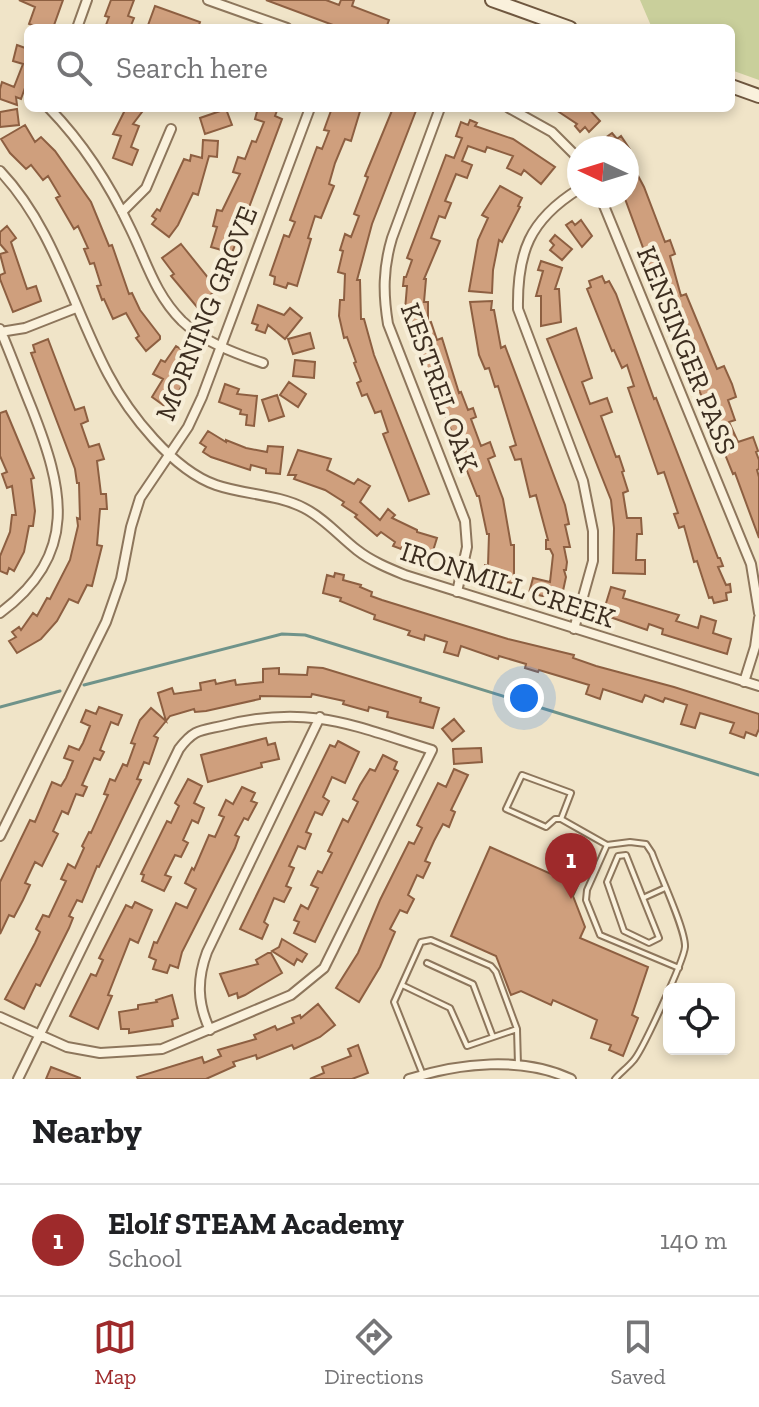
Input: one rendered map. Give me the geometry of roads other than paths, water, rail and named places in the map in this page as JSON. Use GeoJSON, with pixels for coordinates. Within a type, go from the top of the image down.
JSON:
{"type":"FeatureCollection","features":[{"type":"Feature","properties":{"kind":"main road"},"geometry":{"type":"LineString","coordinates":[[492,0],[559,24]]}},
{"type":"Feature","properties":{"kind":"main road"},"geometry":{"type":"LineString","coordinates":[[735,87],[759,96]]}},
{"type":"Feature","properties":{"kind":"street"},"geometry":{"type":"LineString","coordinates":[[78,24],[87,0]]}},
{"type":"Feature","properties":{"kind":"street"},"geometry":{"type":"LineString","coordinates":[[208,0],[276,24]]}},
{"type":"Feature","properties":{"kind":"street"},"geometry":{"type":"LineString","coordinates":[[52,112],[80,144],[122,212],[153,284],[164,301],[182,321],[221,347],[263,363]]}},
{"type":"Feature","properties":{"kind":"street","name":"MORNING GROVE"},"geometry":{"type":"LineString","coordinates":[[0,836],[106,622],[121,579],[140,498],[195,413],[309,112]]}},
{"type":"Feature","properties":{"kind":"street","name":"KESTREL OAK"},"geometry":{"type":"LineString","coordinates":[[439,112],[386,258],[384,300],[388,324],[465,521],[467,547],[457,592]]}},
{"type":"Feature","properties":{"kind":"street"},"geometry":{"type":"LineString","coordinates":[[516,112],[552,132],[567,147]]}},
{"type":"Feature","properties":{"kind":"street"},"geometry":{"type":"LineString","coordinates":[[122,212],[146,188],[171,129]]}},
{"type":"Feature","properties":{"kind":"street","name":"IRONMILL CREEK"},"geometry":{"type":"LineString","coordinates":[[0,171],[39,223],[110,378],[144,426],[170,455],[198,477],[218,486],[284,500],[306,509],[358,551],[383,566],[759,686]]}},
{"type":"Feature","properties":{"kind":"street"},"geometry":{"type":"LineString","coordinates":[[567,198],[548,212],[532,233],[521,258],[517,281],[518,309],[583,481],[593,531],[593,561],[574,629]]}},
{"type":"Feature","properties":{"kind":"street","name":"KENSINGER PASS"},"geometry":{"type":"LineString","coordinates":[[605,208],[751,564],[759,616],[755,647],[744,682]]}},
{"type":"Feature","properties":{"kind":"street"},"geometry":{"type":"LineString","coordinates":[[0,613],[20,597],[41,571],[55,534],[58,506],[56,478],[49,452],[1,331],[25,328],[76,308]]}},
{"type":"Feature","properties":{"kind":"street"},"geometry":{"type":"LineString","coordinates":[[0,1017],[39,1036],[67,1047],[100,1053],[162,1049],[291,995],[324,968],[432,750],[320,717],[301,715],[261,717],[191,734],[179,749],[39,1036],[18,1079]]}},
{"type":"Feature","properties":{"kind":"street"},"geometry":{"type":"LineString","coordinates":[[210,1030],[200,1002],[199,985],[204,960],[320,717]]}},
{"type":"Feature","properties":{"kind":"street"},"geometry":{"type":"LineString","coordinates":[[0,808],[11,813]]}},
{"type":"Feature","properties":{"kind":"street"},"geometry":{"type":"LineString","coordinates":[[409,1079],[447,1067],[518,1065],[571,1079]]}},
{"type":"Feature","properties":{"kind":"lane"},"geometry":{"type":"LineString","coordinates":[[561,819],[571,793],[522,775],[506,809],[546,827],[555,819],[561,819],[607,845],[630,842],[646,844],[652,853],[685,947],[679,968],[644,1044],[633,1062],[615,1079]]}},
{"type":"Feature","properties":{"kind":"lane"},"geometry":{"type":"LineString","coordinates":[[607,845],[587,890],[586,900],[600,935],[679,968]]}},
{"type":"Feature","properties":{"kind":"lane"},"geometry":{"type":"LineString","coordinates":[[626,855],[643,898],[659,938],[649,943],[624,931],[607,882],[618,856],[626,855]]}},
{"type":"Feature","properties":{"kind":"lane"},"geometry":{"type":"LineString","coordinates":[[643,898],[665,888]]}},
{"type":"Feature","properties":{"kind":"lane"},"geometry":{"type":"LineString","coordinates":[[423,1075],[394,1002],[421,942],[431,940],[491,966],[496,972],[517,1029],[518,1065]]}},
{"type":"Feature","properties":{"kind":"lane"},"geometry":{"type":"LineString","coordinates":[[427,963],[473,984],[493,1037]]}},
{"type":"Feature","properties":{"kind":"lane"},"geometry":{"type":"LineString","coordinates":[[402,985],[450,1008],[467,1046],[517,1029]]}},
{"type":"Feature","properties":{"kind":"waterway"},"geometry":{"type":"LineString","coordinates":[[84,685],[282,634],[305,635],[759,775]]}},
{"type":"Feature","properties":{"kind":"waterway"},"geometry":{"type":"LineString","coordinates":[[0,707],[60,691]]}},
{"type":"Feature","properties":{"kind":"place","name":"Elolf STEAM Academy"},"geometry":{"type":"Point","coordinates":[571,899]}}]}
